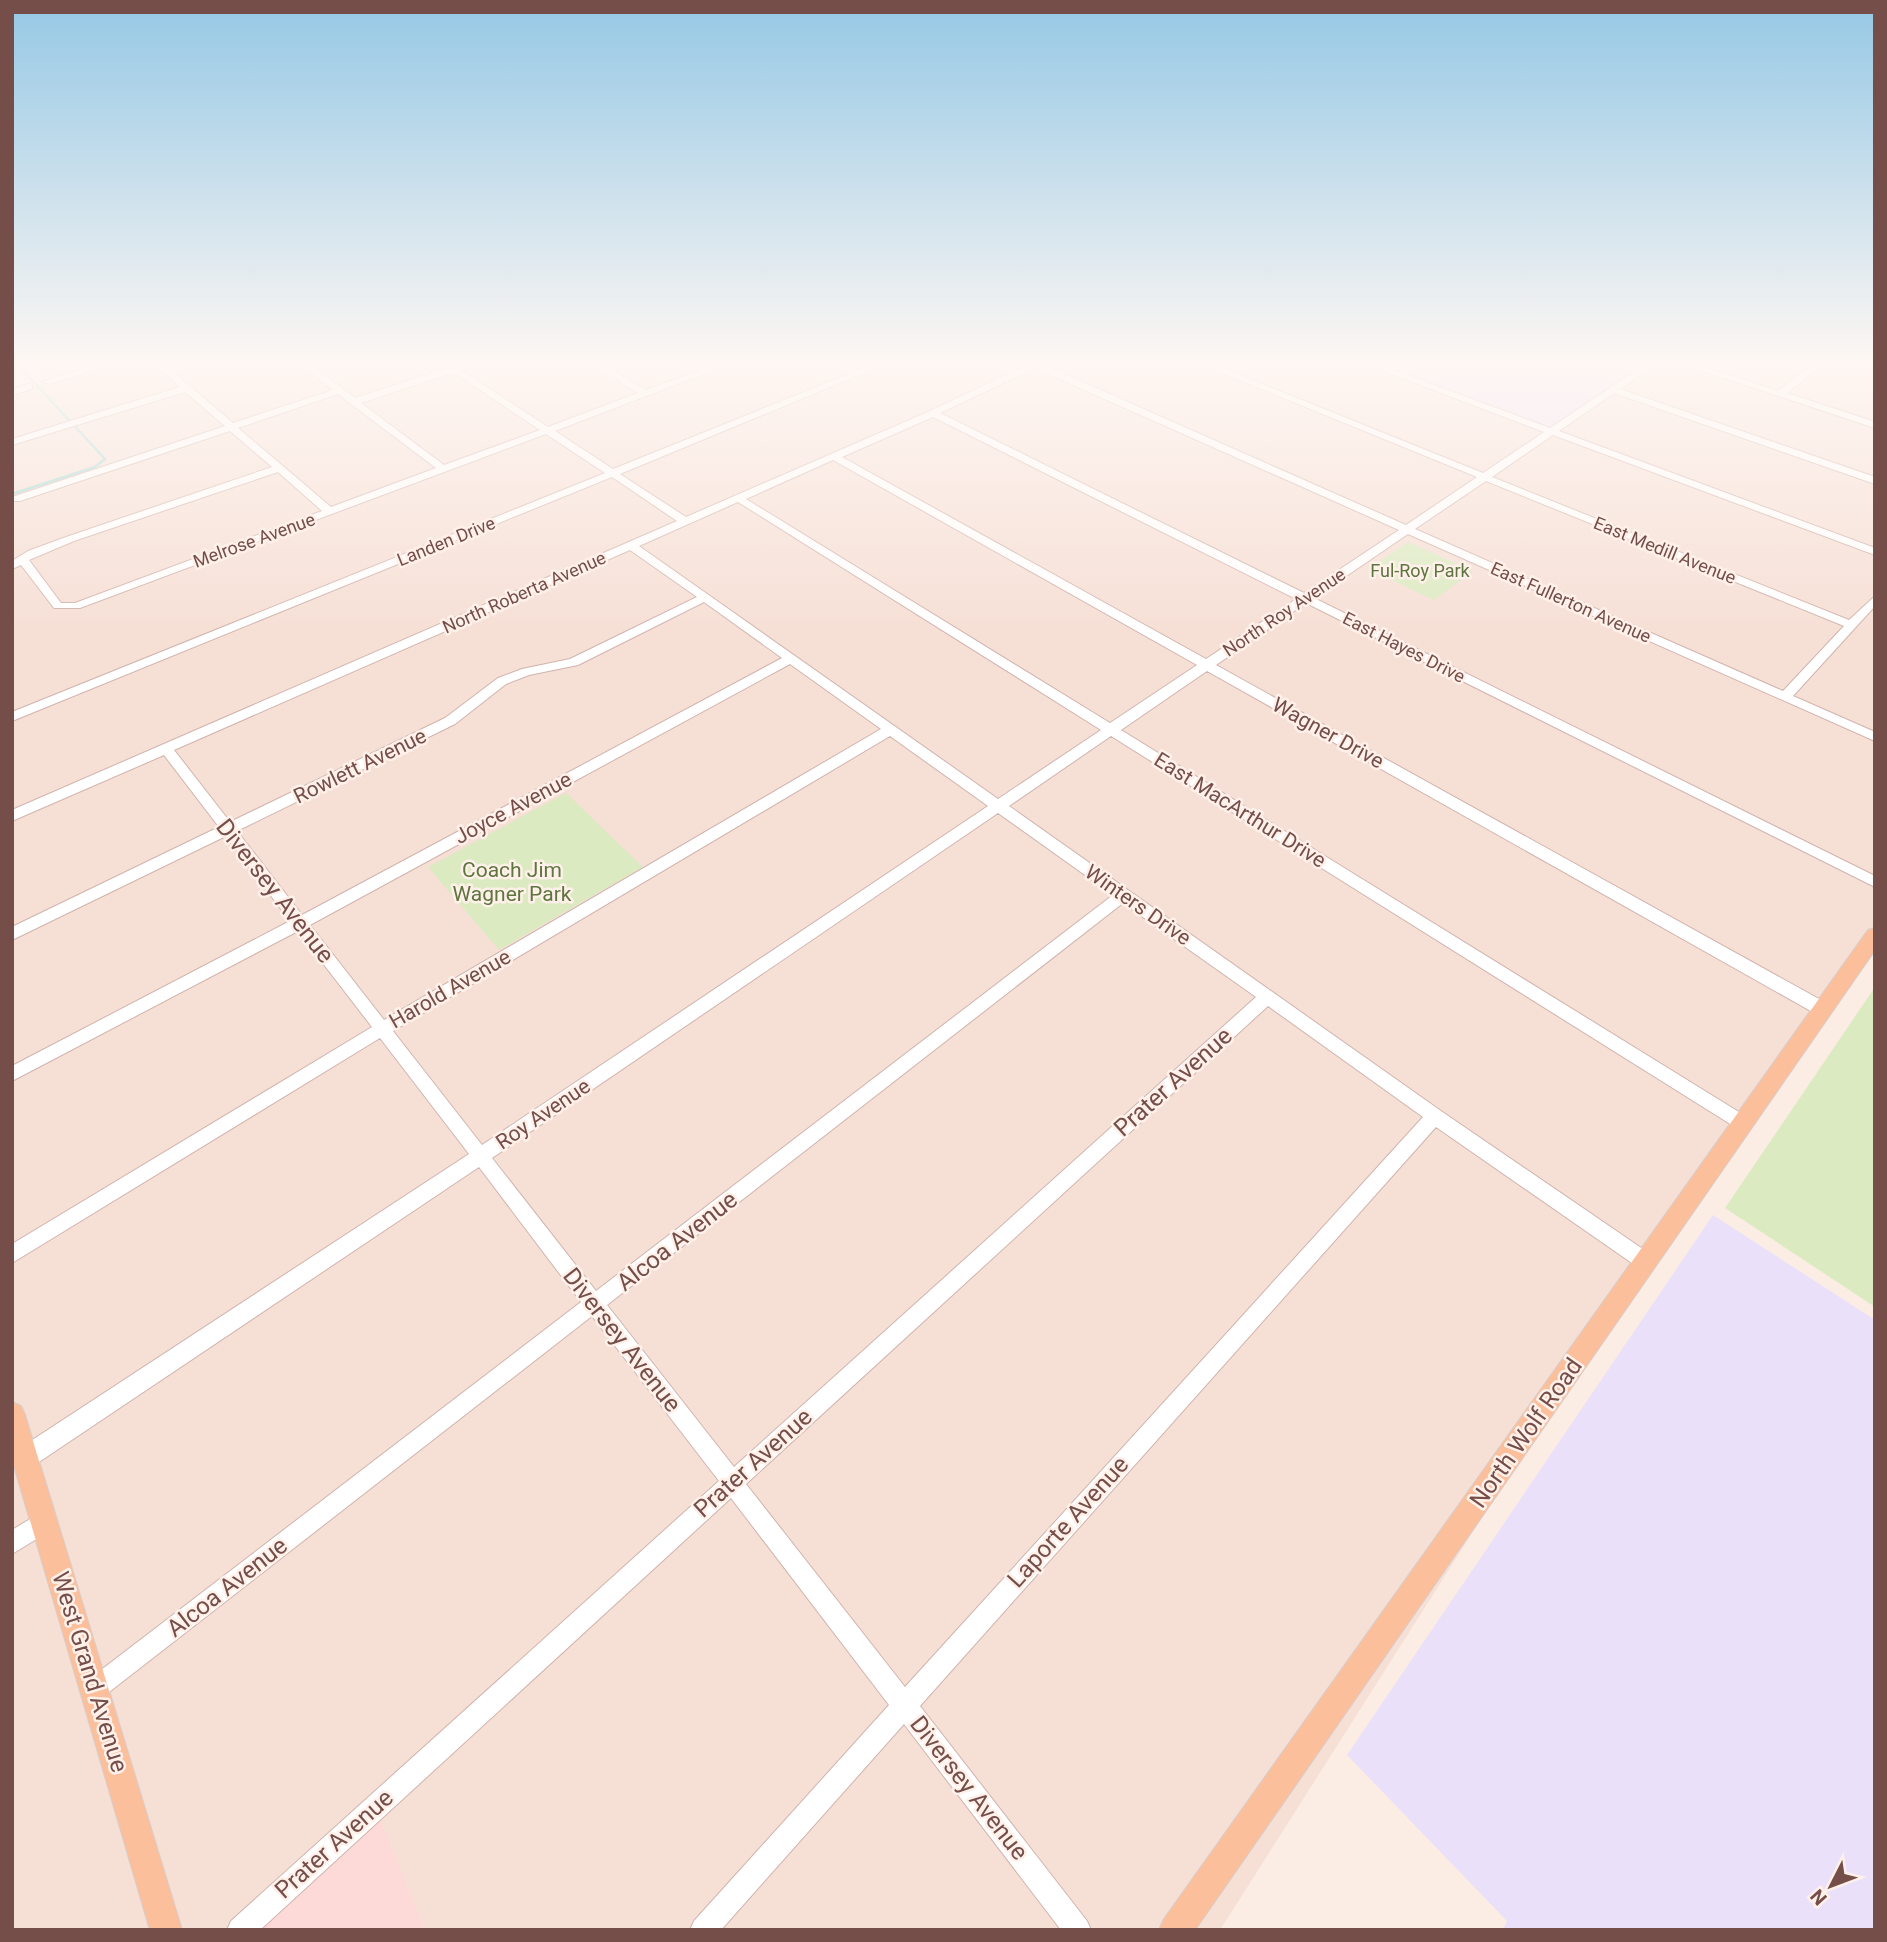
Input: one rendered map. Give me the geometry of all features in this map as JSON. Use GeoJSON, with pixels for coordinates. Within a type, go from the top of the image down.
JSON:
{"type":"FeatureCollection","features":[{"type":"Feature","properties":{"kind":"main road","name":"North Wolf Road"},"geometry":{"type":"LineString","coordinates":[[1175,1930],[1875,935]]}},
{"type":"Feature","properties":{"kind":"main road","name":"West Grand Avenue"},"geometry":{"type":"LineString","coordinates":[[12,1415],[96,1688],[166,1930]]}},
{"type":"Feature","properties":{"kind":"street"},"geometry":{"type":"LineString","coordinates":[[16,499],[141,456]]}},
{"type":"Feature","properties":{"kind":"street"},"geometry":{"type":"LineString","coordinates":[[262,456],[330,512]]}},
{"type":"Feature","properties":{"kind":"street"},"geometry":{"type":"LineString","coordinates":[[424,456],[443,470]]}},
{"type":"Feature","properties":{"kind":"street","name":"Melrose Avenue"},"geometry":{"type":"LineString","coordinates":[[23,560],[58,606],[76,606],[481,456]]}},
{"type":"Feature","properties":{"kind":"street"},"geometry":{"type":"LineString","coordinates":[[584,456],[685,521]]}},
{"type":"Feature","properties":{"kind":"street","name":"Landen Drive"},"geometry":{"type":"LineString","coordinates":[[12,717],[657,456]]}},
{"type":"Feature","properties":{"kind":"street","name":"North Roberta Avenue"},"geometry":{"type":"LineString","coordinates":[[12,816],[836,456]]}},
{"type":"Feature","properties":{"kind":"street","name":"East Hayes Drive"},"geometry":{"type":"LineString","coordinates":[[1019,456],[1875,882]]}},
{"type":"Feature","properties":{"kind":"street","name":"East Fullerton Avenue"},"geometry":{"type":"LineString","coordinates":[[1240,456],[1875,737]]}},
{"type":"Feature","properties":{"kind":"street","name":"East Medill Avenue"},"geometry":{"type":"LineString","coordinates":[[1432,456],[1851,625]]}},
{"type":"Feature","properties":{"kind":"street","name":"North Roy Avenue"},"geometry":{"type":"LineString","coordinates":[[1057,764],[1517,456]]}},
{"type":"Feature","properties":{"kind":"street"},"geometry":{"type":"LineString","coordinates":[[1616,456],[1875,552]]}},
{"type":"Feature","properties":{"kind":"street"},"geometry":{"type":"LineString","coordinates":[[1802,456],[1875,481]]}},
{"type":"Feature","properties":{"kind":"street","name":"Wagner Drive"},"geometry":{"type":"LineString","coordinates":[[833,457],[1822,1009]]}},
{"type":"Feature","properties":{"kind":"street"},"geometry":{"type":"LineString","coordinates":[[12,566],[32,553],[70,539],[277,469]]}},
{"type":"Feature","properties":{"kind":"street","name":"East MacArthur Drive"},"geometry":{"type":"LineString","coordinates":[[738,498],[1741,1122]]}},
{"type":"Feature","properties":{"kind":"street","name":"Winters Drive"},"geometry":{"type":"LineString","coordinates":[[631,545],[1435,1116],[1646,1262]]}},
{"type":"Feature","properties":{"kind":"street","name":"Rowlett Avenue"},"geometry":{"type":"LineString","coordinates":[[12,934],[450,721],[502,681],[526,672],[574,662],[704,598]]}},
{"type":"Feature","properties":{"kind":"street"},"geometry":{"type":"LineString","coordinates":[[1785,697],[1875,599]]}},
{"type":"Feature","properties":{"kind":"street","name":"Joyce Avenue"},"geometry":{"type":"LineString","coordinates":[[12,1074],[300,923],[791,658]]}},
{"type":"Feature","properties":{"kind":"street","name":"Harold Avenue"},"geometry":{"type":"LineString","coordinates":[[12,1254],[382,1029],[890,730]]}},
{"type":"Feature","properties":{"kind":"street","name":"Diversey Avenue"},"geometry":{"type":"LineString","coordinates":[[166,749],[1078,1930]]}},
{"type":"Feature","properties":{"kind":"street","name":"Roy Avenue"},"geometry":{"type":"LineString","coordinates":[[25,1458],[481,1156],[1057,764]]}},
{"type":"Feature","properties":{"kind":"street","name":"Alcoa Avenue"},"geometry":{"type":"LineString","coordinates":[[96,1688],[1123,895]]}},
{"type":"Feature","properties":{"kind":"street","name":"Prater Avenue"},"geometry":{"type":"LineString","coordinates":[[240,1930],[1268,996]]}},
{"type":"Feature","properties":{"kind":"street","name":"Laporte Avenue"},"geometry":{"type":"LineString","coordinates":[[703,1930],[1435,1116]]}},
{"type":"Feature","properties":{"kind":"street"},"geometry":{"type":"LineString","coordinates":[[12,1543],[45,1521]]}},
{"type":"Feature","properties":{"kind":"shaded area"},"geometry":{"type":"Polygon","coordinates":[[[12,456],[1875,456],[1875,935],[1631,1283],[1220,1930],[425,1930],[375,1807],[240,1930],[166,1930],[12,1415],[12,456]]]}},
{"type":"Feature","properties":{"kind":"shaded area"},"geometry":{"type":"Polygon","coordinates":[[[1713,1215],[1875,1320],[1875,1930],[1503,1930],[1507,1921],[1347,1755],[1713,1215]]]}},
{"type":"Feature","properties":{"kind":"shaded area"},"geometry":{"type":"Polygon","coordinates":[[[12,1450],[156,1930],[12,1930],[12,1450]]]}},
{"type":"Feature","properties":{"kind":"shaded area"},"geometry":{"type":"Polygon","coordinates":[[[375,1806],[425,1930],[240,1930],[375,1806]]]}},
{"type":"Feature","properties":{"kind":"green space","name":"Ful-Roy Park"},"geometry":{"type":"Polygon","coordinates":[[[1408,542],[1473,571],[1434,600],[1368,569],[1408,542]]]}},
{"type":"Feature","properties":{"kind":"green space","name":"Coach Jim Wagner Park"},"geometry":{"type":"Polygon","coordinates":[[[566,793],[643,867],[499,950],[428,867],[566,793]]]}},
{"type":"Feature","properties":{"kind":"green space"},"geometry":{"type":"Polygon","coordinates":[[[1875,987],[1875,1307],[1725,1208],[1875,987]]]}},
{"type":"Feature","properties":{"kind":"waterway"},"geometry":{"type":"LineString","coordinates":[[12,494],[95,467],[105,459],[102,456]]}}]}
